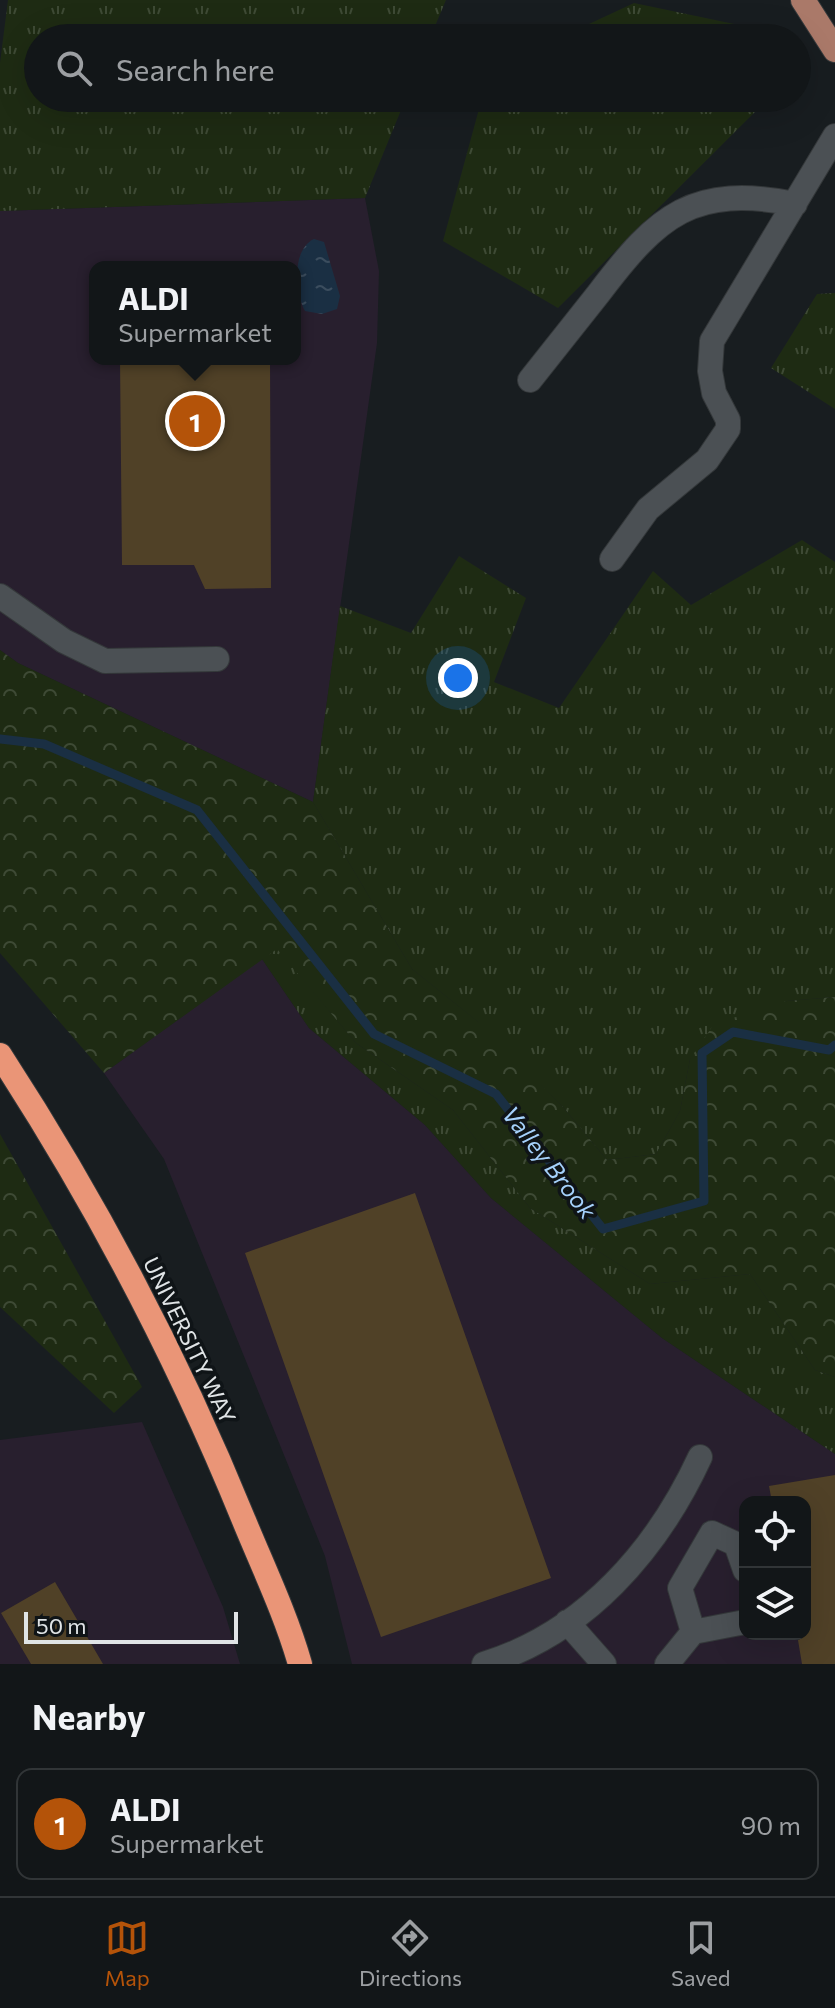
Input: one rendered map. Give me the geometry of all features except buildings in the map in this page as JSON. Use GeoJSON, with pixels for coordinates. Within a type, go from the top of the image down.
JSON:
{"type":"FeatureCollection","features":[{"type":"Feature","properties":{"kind":"highway","name":"UNIVERSITY WAY"},"geometry":{"type":"LineString","coordinates":[[0,1055],[82,1185],[169,1349],[267,1573],[300,1664]]}},
{"type":"Feature","properties":{"kind":"main road"},"geometry":{"type":"LineString","coordinates":[[803,0],[835,50]]}},
{"type":"Feature","properties":{"kind":"lane"},"geometry":{"type":"LineString","coordinates":[[612,559],[648,509],[707,460],[728,429],[728,420],[714,393],[710,371],[712,341],[835,136]]}},
{"type":"Feature","properties":{"kind":"lane"},"geometry":{"type":"LineString","coordinates":[[530,380],[649,232],[677,212],[726,197],[754,196],[795,204]]}},
{"type":"Feature","properties":{"kind":"lane"},"geometry":{"type":"LineString","coordinates":[[0,596],[64,641],[105,661],[217,659]]}},
{"type":"Feature","properties":{"kind":"lane"},"geometry":{"type":"LineString","coordinates":[[484,1664],[532,1644],[604,1594],[634,1565],[660,1532],[700,1457]]}},
{"type":"Feature","properties":{"kind":"lane"},"geometry":{"type":"LineString","coordinates":[[693,1632],[680,1588],[712,1533],[736,1544],[744,1568]]}},
{"type":"Feature","properties":{"kind":"lane"},"geometry":{"type":"LineString","coordinates":[[567,1622],[604,1664]]}},
{"type":"Feature","properties":{"kind":"lane"},"geometry":{"type":"LineString","coordinates":[[667,1664],[693,1632],[739,1623]]}},
{"type":"Feature","properties":{"kind":"shaded area"},"geometry":{"type":"Polygon","coordinates":[[[365,198],[379,271],[377,343],[313,802],[18,663],[0,650],[0,211],[365,198]]]}},
{"type":"Feature","properties":{"kind":"shaded area"},"geometry":{"type":"Polygon","coordinates":[[[262,959],[309,1028],[425,1125],[491,1198],[662,1338],[835,1454],[835,1664],[352,1664],[325,1556],[164,1159],[104,1073],[262,959]]]}},
{"type":"Feature","properties":{"kind":"shaded area"},"geometry":{"type":"Polygon","coordinates":[[[142,1422],[223,1607],[240,1664],[0,1664],[0,1440],[142,1422]]]}},
{"type":"Feature","properties":{"kind":"green space"},"geometry":{"type":"Polygon","coordinates":[[[8,0],[446,0],[436,24],[24,24],[24,112],[400,112],[365,198],[0,211],[0,63],[8,0]]]}},
{"type":"Feature","properties":{"kind":"green space"},"geometry":{"type":"Polygon","coordinates":[[[634,3],[734,24],[589,24],[634,3]]]}},
{"type":"Feature","properties":{"kind":"green space"},"geometry":{"type":"Polygon","coordinates":[[[478,112],[755,112],[558,308],[443,241],[478,112]]]}},
{"type":"Feature","properties":{"kind":"green space"},"geometry":{"type":"Polygon","coordinates":[[[835,293],[835,409],[771,368],[817,294],[835,293]]]}},
{"type":"Feature","properties":{"kind":"green space"},"geometry":{"type":"Polygon","coordinates":[[[802,540],[835,562],[835,997],[787,1001],[690,1059],[680,1111],[656,1154],[607,1160],[563,1107],[477,1021],[412,969],[313,802],[340,606],[411,633],[459,556],[526,598],[494,682],[559,708],[653,571],[691,605],[802,540]]]}},
{"type":"Feature","properties":{"kind":"green space"},"geometry":{"type":"Polygon","coordinates":[[[0,650],[18,663],[313,802],[412,969],[486,1028],[563,1107],[607,1160],[656,1154],[680,1111],[690,1059],[714,1024],[787,1001],[835,997],[835,1377],[815,1370],[750,1274],[650,1284],[530,1208],[453,1110],[356,1043],[277,949],[104,1073],[0,953],[0,650]]]}},
{"type":"Feature","properties":{"kind":"green space"},"geometry":{"type":"Polygon","coordinates":[[[277,948],[356,1043],[453,1110],[530,1208],[650,1284],[750,1274],[815,1370],[835,1377],[835,1454],[662,1338],[491,1198],[425,1125],[309,1028],[262,959],[277,948]]]}},
{"type":"Feature","properties":{"kind":"green space"},"geometry":{"type":"Polygon","coordinates":[[[0,1134],[142,1387],[114,1413],[0,1307],[0,1134]]]}},
{"type":"Feature","properties":{"kind":"water"},"geometry":{"type":"Polygon","coordinates":[[[314,239],[324,242],[340,296],[337,309],[322,314],[305,311],[301,300],[301,261],[298,261],[314,239]]]}},
{"type":"Feature","properties":{"kind":"waterway","name":"Valley Brook"},"geometry":{"type":"LineString","coordinates":[[0,739],[44,744],[197,810],[374,1034],[496,1094],[603,1229],[704,1201],[702,1053],[733,1032],[829,1050],[835,1045]]}},
{"type":"Feature","properties":{"kind":"place","name":"ALDI"},"geometry":{"type":"Point","coordinates":[195,421]}}]}
